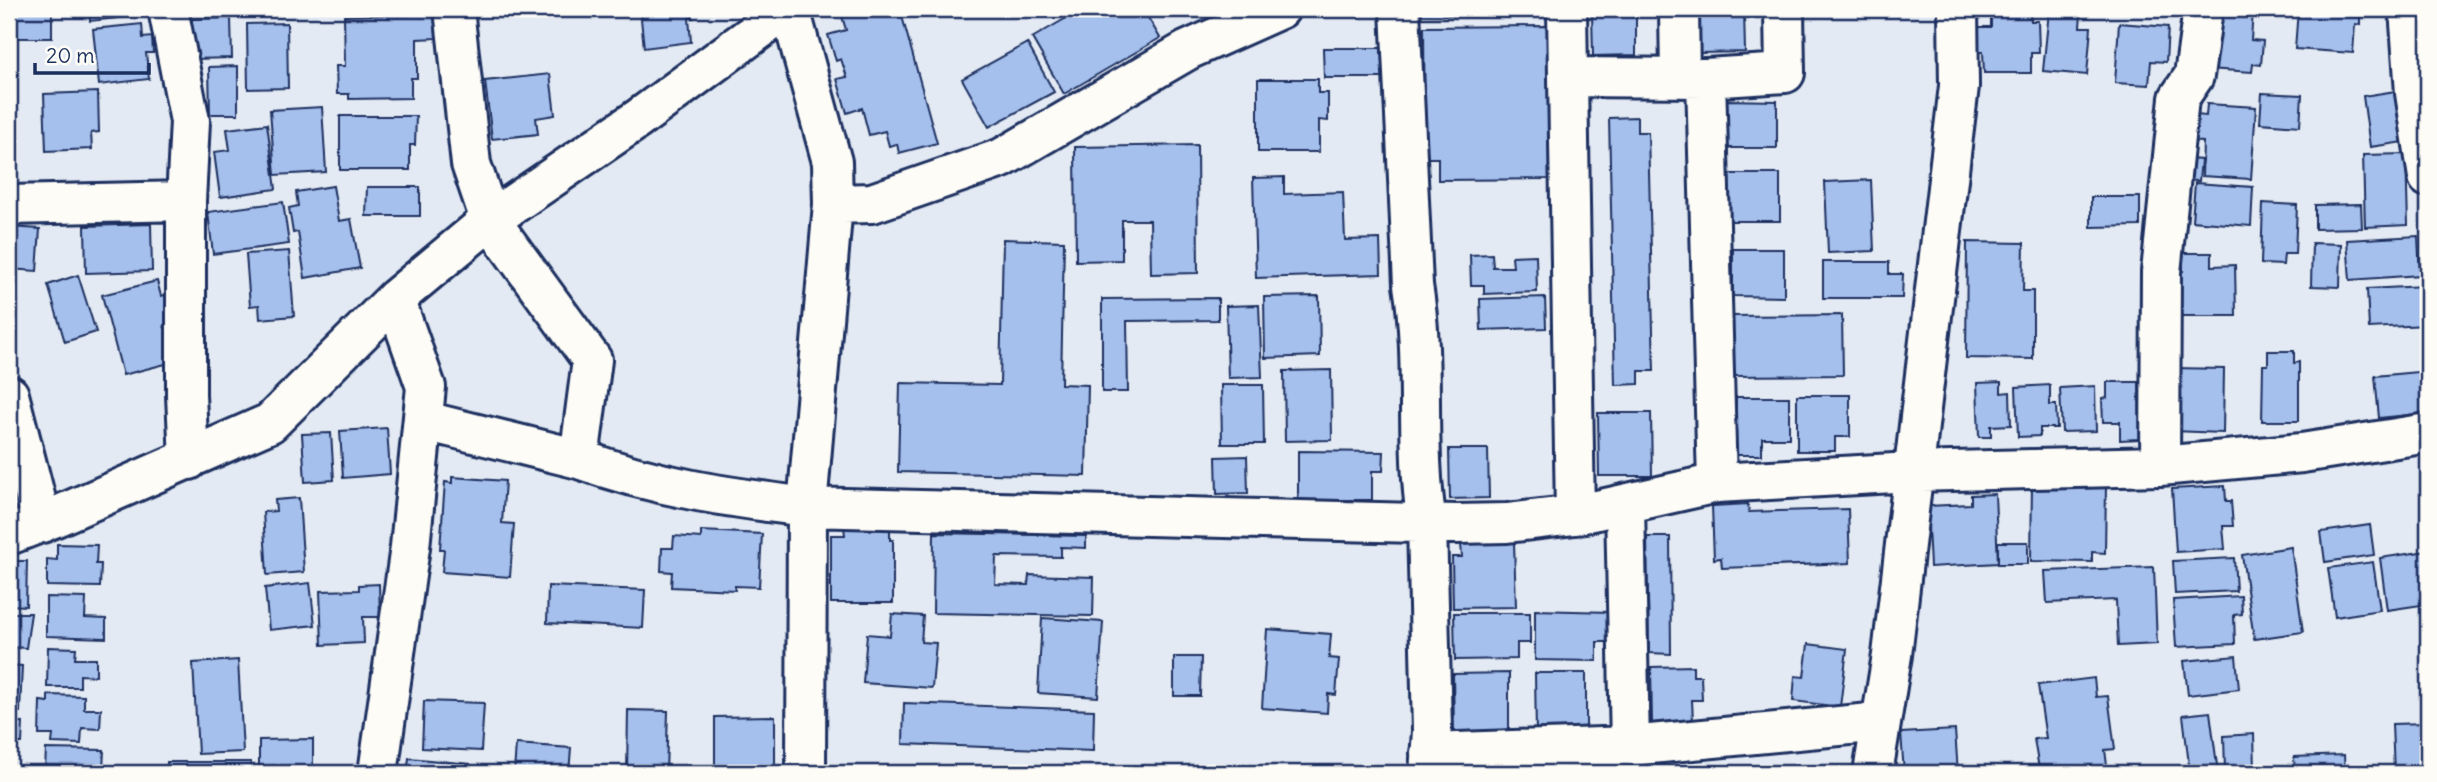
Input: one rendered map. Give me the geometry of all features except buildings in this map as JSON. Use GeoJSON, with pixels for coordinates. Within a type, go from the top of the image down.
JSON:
{"type":"FeatureCollection","features":[{"type":"Feature","properties":{"kind":"street"},"geometry":{"type":"LineString","coordinates":[[168,9],[190,121],[186,201],[186,395],[189,460]]}},
{"type":"Feature","properties":{"kind":"street"},"geometry":{"type":"LineString","coordinates":[[454,9],[471,164],[490,220],[592,360],[579,459]]}},
{"type":"Feature","properties":{"kind":"street"},"geometry":{"type":"LineString","coordinates":[[9,395],[25,529],[270,423],[395,299],[490,220],[638,119],[788,9],[832,162],[833,204],[807,507],[806,773]]}},
{"type":"Feature","properties":{"kind":"street"},"geometry":{"type":"LineString","coordinates":[[833,204],[872,203],[1002,158],[1188,51],[1280,9]]}},
{"type":"Feature","properties":{"kind":"street"},"geometry":{"type":"LineString","coordinates":[[1400,9],[1413,285],[1419,319],[1421,489],[1427,523],[1432,731],[1429,763],[1881,722]]}},
{"type":"Feature","properties":{"kind":"street"},"geometry":{"type":"LineString","coordinates":[[1567,9],[1575,515]]}},
{"type":"Feature","properties":{"kind":"street"},"geometry":{"type":"LineString","coordinates":[[1678,9],[1693,77],[1717,483]]}},
{"type":"Feature","properties":{"kind":"street"},"geometry":{"type":"LineString","coordinates":[[1568,77],[1693,77],[1786,73],[1784,9]]}},
{"type":"Feature","properties":{"kind":"street"},"geometry":{"type":"LineString","coordinates":[[1873,773],[1892,655],[1959,86],[1958,9]]}},
{"type":"Feature","properties":{"kind":"street"},"geometry":{"type":"LineString","coordinates":[[2160,466],[2161,272],[2179,99],[2194,76],[2203,9]]}},
{"type":"Feature","properties":{"kind":"street"},"geometry":{"type":"LineString","coordinates":[[2409,9],[2415,93],[2428,177]]}},
{"type":"Feature","properties":{"kind":"street"},"geometry":{"type":"LineString","coordinates":[[9,205],[186,201]]}},
{"type":"Feature","properties":{"kind":"street"},"geometry":{"type":"LineString","coordinates":[[378,773],[411,547],[425,421],[426,387],[395,299]]}},
{"type":"Feature","properties":{"kind":"street"},"geometry":{"type":"LineString","coordinates":[[425,421],[579,459],[638,480],[731,498],[807,507],[1427,523],[1507,523],[1575,515],[1717,483],[1912,472],[2160,466],[2302,453],[2428,433]]}},
{"type":"Feature","properties":{"kind":"street"},"geometry":{"type":"LineString","coordinates":[[1625,505],[1630,746]]}}]}
